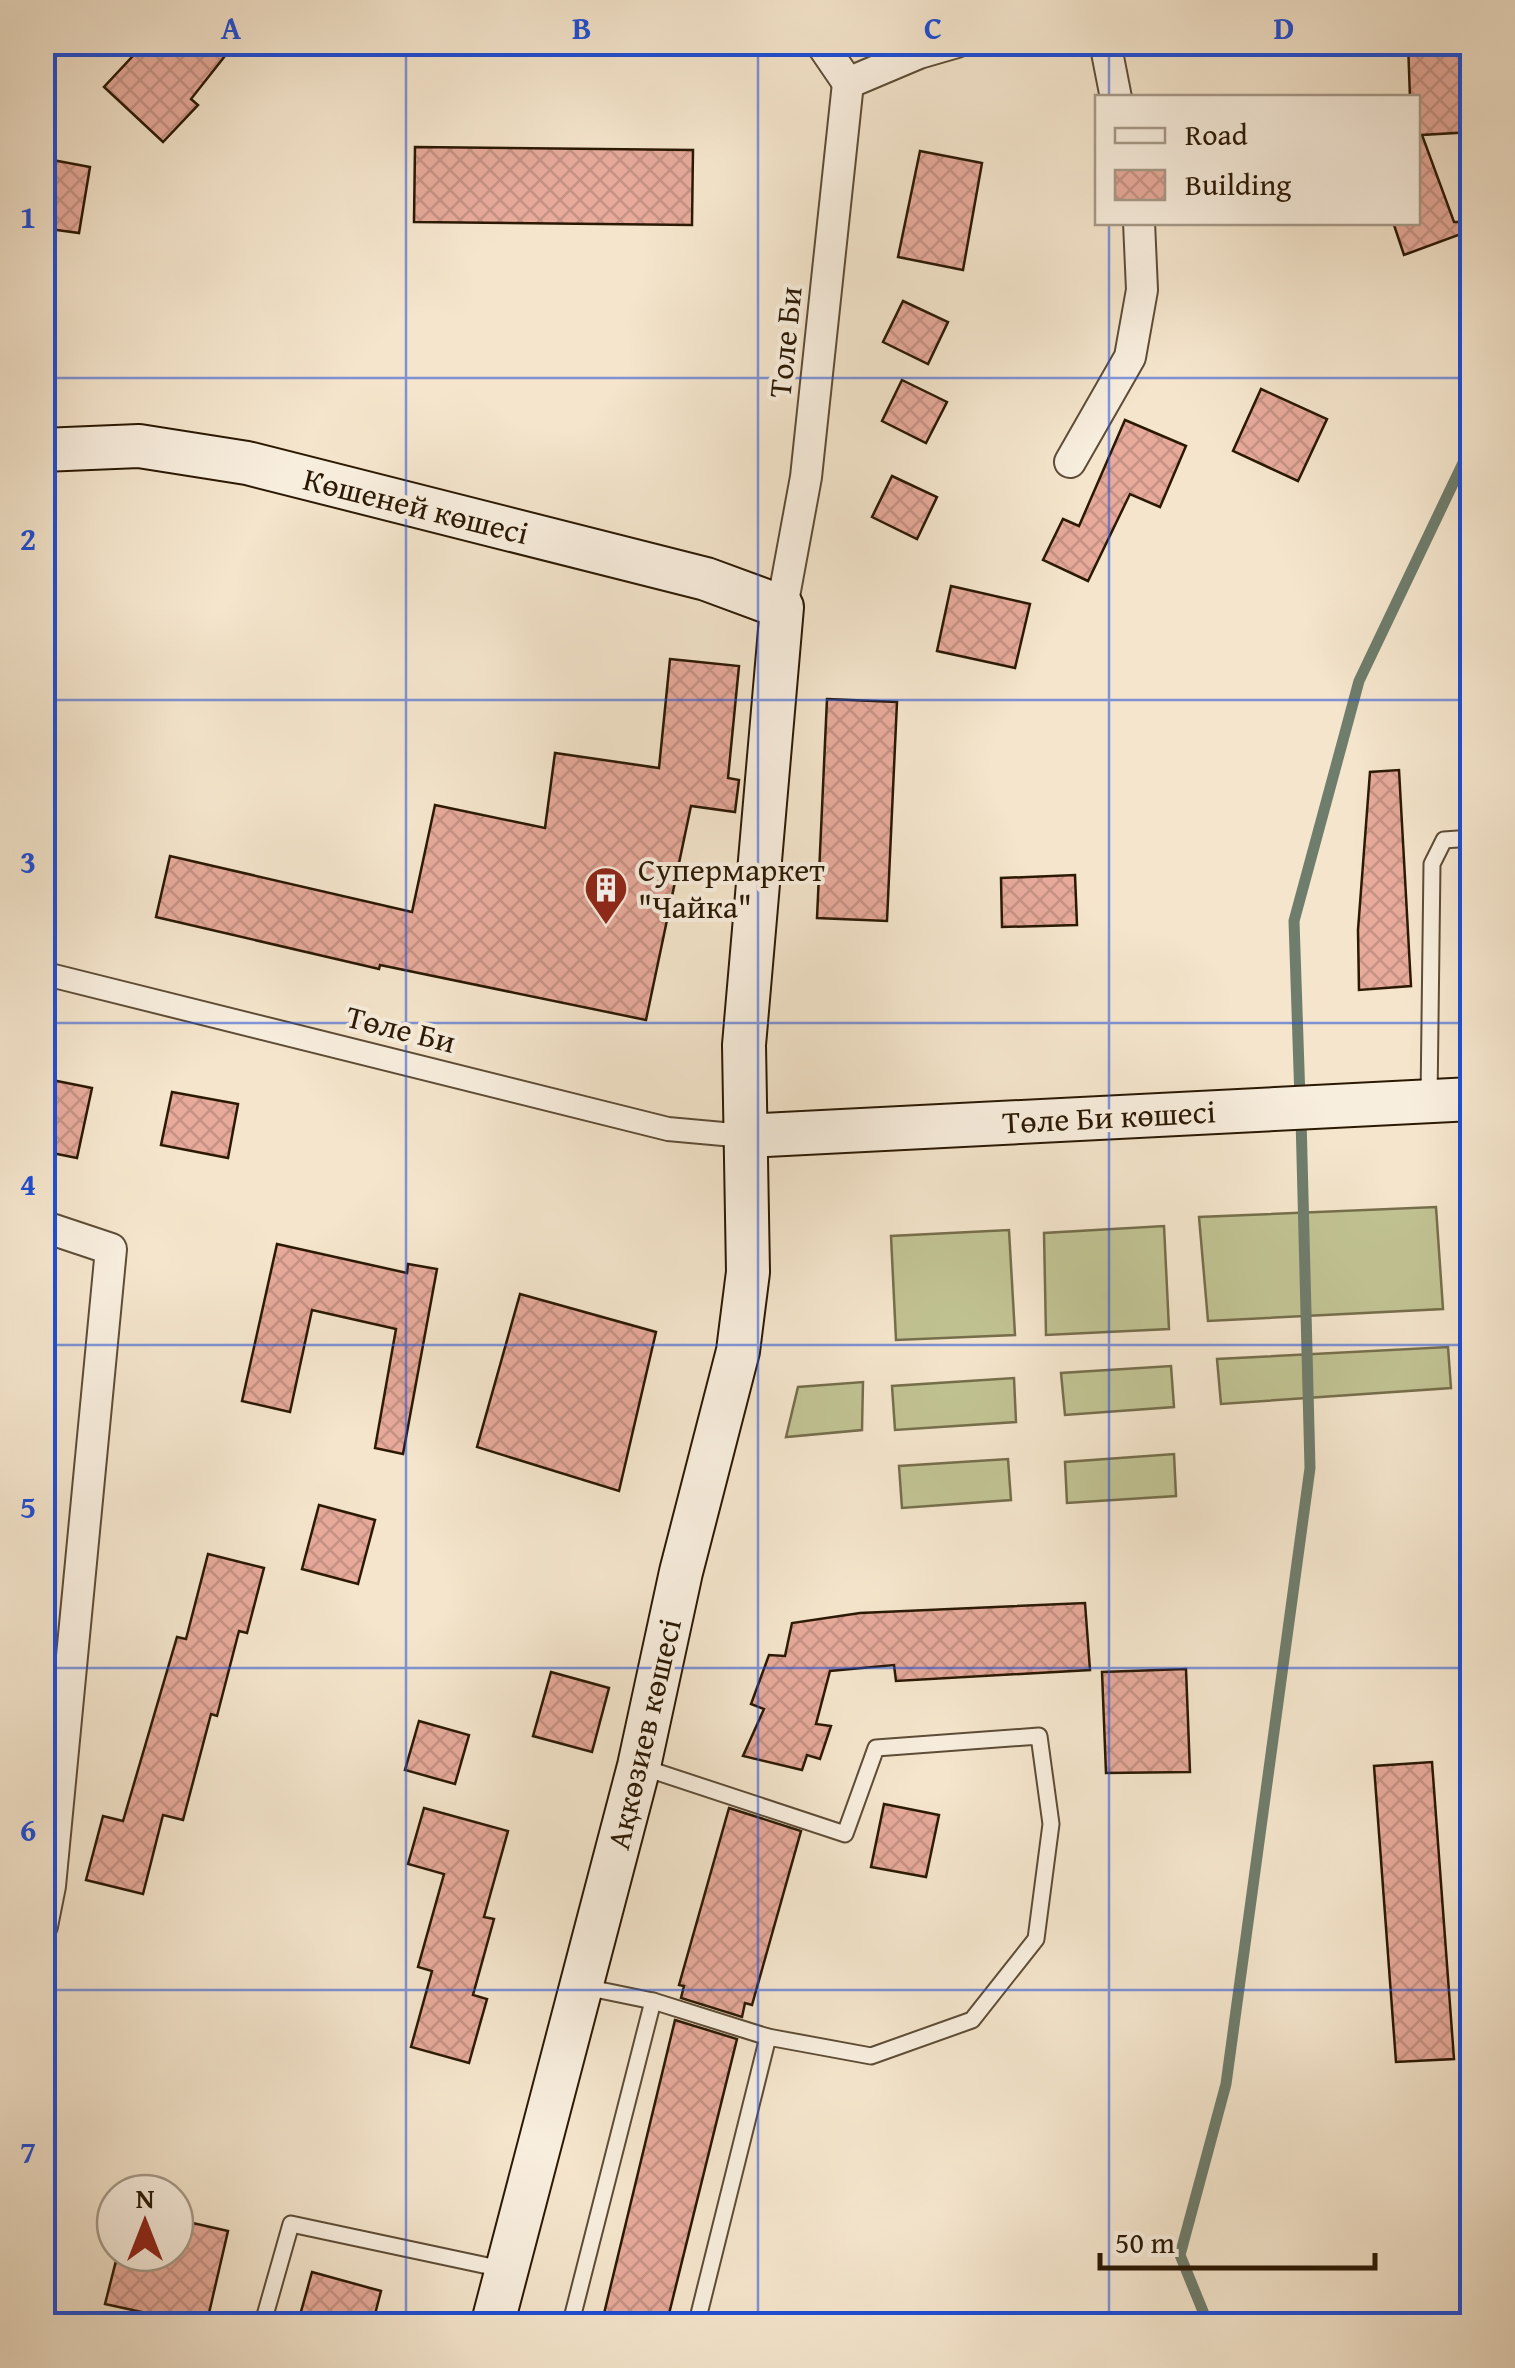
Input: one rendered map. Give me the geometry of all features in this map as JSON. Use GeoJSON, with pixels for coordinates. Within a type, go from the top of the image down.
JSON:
{"type":"FeatureCollection","features":[{"type":"Feature","properties":{"kind":"main road","name":"Көшеней көшесі"},"geometry":{"type":"LineString","coordinates":[[42,450],[140,446],[247,463],[706,579],[782,608]]}},
{"type":"Feature","properties":{"kind":"main road","name":"Ақкөзиев көшесі"},"geometry":{"type":"LineString","coordinates":[[492,2326],[639,1766],[681,1572],[738,1351],[748,1272],[744,1046],[782,608]]}},
{"type":"Feature","properties":{"kind":"main road","name":"Төле Би көшесі"},"geometry":{"type":"LineString","coordinates":[[745,1136],[1472,1098]]}},
{"type":"Feature","properties":{"kind":"street"},"geometry":{"type":"LineString","coordinates":[[820,42],[848,83],[919,53],[958,42]]}},
{"type":"Feature","properties":{"kind":"street"},"geometry":{"type":"LineString","coordinates":[[1104,42],[1115,95]]}},
{"type":"Feature","properties":{"kind":"street","name":"Толе Би"},"geometry":{"type":"LineString","coordinates":[[782,608],[806,477],[848,83]]}},
{"type":"Feature","properties":{"kind":"street"},"geometry":{"type":"LineString","coordinates":[[1070,462],[1130,357],[1142,290],[1139,225]]}},
{"type":"Feature","properties":{"kind":"street","name":"Төле Би"},"geometry":{"type":"LineString","coordinates":[[42,973],[668,1129],[745,1136]]}},
{"type":"Feature","properties":{"kind":"street"},"geometry":{"type":"LineString","coordinates":[[42,1226],[111,1248],[50,1886],[42,1926]]}},
{"type":"Feature","properties":{"kind":"lane"},"geometry":{"type":"LineString","coordinates":[[1430,1100],[1432,864],[1444,840],[1472,838]]}},
{"type":"Feature","properties":{"kind":"lane"},"geometry":{"type":"LineString","coordinates":[[581,1986],[653,2001],[768,2037],[871,2056],[972,2020],[1036,1939],[1051,1824],[1039,1736],[876,1748],[844,1834],[639,1766]]}},
{"type":"Feature","properties":{"kind":"lane"},"geometry":{"type":"LineString","coordinates":[[570,2326],[653,2001]]}},
{"type":"Feature","properties":{"kind":"lane"},"geometry":{"type":"LineString","coordinates":[[696,2326],[768,2037]]}},
{"type":"Feature","properties":{"kind":"lane"},"geometry":{"type":"LineString","coordinates":[[262,2326],[290,2224],[506,2270]]}},
{"type":"Feature","properties":{"kind":"green space"},"geometry":{"type":"Polygon","coordinates":[[[1436,1207],[1443,1309],[1208,1321],[1199,1217],[1436,1207]]]}},
{"type":"Feature","properties":{"kind":"green space"},"geometry":{"type":"Polygon","coordinates":[[[1164,1226],[1169,1329],[1046,1335],[1044,1233],[1164,1226]]]}},
{"type":"Feature","properties":{"kind":"green space"},"geometry":{"type":"Polygon","coordinates":[[[1009,1230],[1015,1335],[896,1340],[891,1236],[1009,1230]]]}},
{"type":"Feature","properties":{"kind":"green space"},"geometry":{"type":"Polygon","coordinates":[[[1448,1347],[1451,1388],[1221,1404],[1217,1359],[1448,1347]]]}},
{"type":"Feature","properties":{"kind":"green space"},"geometry":{"type":"Polygon","coordinates":[[[1171,1366],[1174,1407],[1065,1415],[1061,1373],[1171,1366]]]}},
{"type":"Feature","properties":{"kind":"green space"},"geometry":{"type":"Polygon","coordinates":[[[1014,1378],[1016,1422],[895,1430],[892,1386],[1014,1378]]]}},
{"type":"Feature","properties":{"kind":"green space"},"geometry":{"type":"Polygon","coordinates":[[[863,1382],[862,1430],[786,1437],[798,1387],[863,1382]]]}},
{"type":"Feature","properties":{"kind":"green space"},"geometry":{"type":"Polygon","coordinates":[[[1174,1454],[1176,1496],[1067,1503],[1065,1462],[1174,1454]]]}},
{"type":"Feature","properties":{"kind":"green space"},"geometry":{"type":"Polygon","coordinates":[[[1008,1459],[1011,1500],[902,1508],[899,1466],[1008,1459]]]}},
{"type":"Feature","properties":{"kind":"building"},"geometry":{"type":"Polygon","coordinates":[[[146,42],[236,42],[191,99],[198,105],[163,142],[104,87],[146,42]]]}},
{"type":"Feature","properties":{"kind":"building"},"geometry":{"type":"Polygon","coordinates":[[[1408,42],[1472,42],[1472,132],[1422,135],[1454,222],[1472,222],[1472,230],[1404,255],[1394,225],[1420,225],[1420,95],[1410,95],[1408,42]]]}},
{"type":"Feature","properties":{"kind":"building"},"geometry":{"type":"Polygon","coordinates":[[[415,147],[693,150],[692,225],[414,222],[415,147]]]}},
{"type":"Feature","properties":{"kind":"building"},"geometry":{"type":"Polygon","coordinates":[[[920,151],[982,163],[963,270],[898,257],[920,151]]]}},
{"type":"Feature","properties":{"kind":"building"},"geometry":{"type":"Polygon","coordinates":[[[42,158],[90,167],[79,233],[42,228],[42,158]]]}},
{"type":"Feature","properties":{"kind":"building"},"geometry":{"type":"Polygon","coordinates":[[[903,301],[948,322],[928,364],[883,342],[903,301]]]}},
{"type":"Feature","properties":{"kind":"building"},"geometry":{"type":"Polygon","coordinates":[[[902,380],[947,402],[926,443],[882,421],[902,380]]]}},
{"type":"Feature","properties":{"kind":"building"},"geometry":{"type":"Polygon","coordinates":[[[1261,389],[1327,419],[1298,481],[1233,451],[1261,389]]]}},
{"type":"Feature","properties":{"kind":"building"},"geometry":{"type":"Polygon","coordinates":[[[1125,420],[1186,446],[1160,507],[1130,494],[1088,581],[1043,560],[1063,519],[1079,526],[1125,420]]]}},
{"type":"Feature","properties":{"kind":"building"},"geometry":{"type":"Polygon","coordinates":[[[892,476],[937,497],[917,539],[872,517],[892,476]]]}},
{"type":"Feature","properties":{"kind":"building"},"geometry":{"type":"Polygon","coordinates":[[[951,586],[1030,604],[1015,668],[937,651],[951,586]]]}},
{"type":"Feature","properties":{"kind":"building"},"geometry":{"type":"Polygon","coordinates":[[[670,659],[739,666],[728,778],[739,780],[735,812],[691,806],[646,1020],[380,965],[379,969],[156,917],[170,856],[412,912],[435,805],[545,828],[555,753],[659,768],[670,659]]]}},
{"type":"Feature","properties":{"kind":"building"},"geometry":{"type":"Polygon","coordinates":[[[827,699],[897,702],[887,921],[817,918],[827,699]]]}},
{"type":"Feature","properties":{"kind":"building"},"geometry":{"type":"Polygon","coordinates":[[[1399,770],[1411,986],[1359,990],[1358,930],[1370,772],[1399,770]]]}},
{"type":"Feature","properties":{"kind":"building"},"geometry":{"type":"Polygon","coordinates":[[[1075,875],[1077,925],[1002,927],[1001,878],[1075,875]]]}},
{"type":"Feature","properties":{"kind":"building"},"geometry":{"type":"Polygon","coordinates":[[[42,1078],[92,1088],[77,1158],[42,1151],[42,1078]]]}},
{"type":"Feature","properties":{"kind":"building"},"geometry":{"type":"Polygon","coordinates":[[[172,1092],[238,1104],[228,1158],[161,1145],[172,1092]]]}},
{"type":"Feature","properties":{"kind":"building"},"geometry":{"type":"Polygon","coordinates":[[[277,1244],[407,1273],[408,1264],[437,1269],[403,1454],[375,1448],[396,1329],[312,1310],[290,1412],[242,1401],[277,1244]]]}},
{"type":"Feature","properties":{"kind":"building"},"geometry":{"type":"Polygon","coordinates":[[[520,1294],[656,1332],[619,1491],[477,1447],[520,1294]]]}},
{"type":"Feature","properties":{"kind":"building"},"geometry":{"type":"Polygon","coordinates":[[[319,1505],[375,1520],[358,1584],[302,1569],[319,1505]]]}},
{"type":"Feature","properties":{"kind":"building"},"geometry":{"type":"Polygon","coordinates":[[[208,1554],[264,1568],[247,1633],[239,1631],[217,1716],[211,1714],[183,1820],[163,1815],[143,1894],[86,1880],[103,1816],[123,1821],[177,1637],[186,1639],[208,1554]]]}},
{"type":"Feature","properties":{"kind":"building"},"geometry":{"type":"Polygon","coordinates":[[[1085,1603],[1090,1670],[896,1681],[894,1665],[830,1671],[816,1724],[831,1726],[820,1759],[807,1755],[802,1770],[743,1756],[764,1709],[751,1704],[769,1655],[785,1656],[792,1623],[860,1613],[1085,1603]]]}},
{"type":"Feature","properties":{"kind":"building"},"geometry":{"type":"Polygon","coordinates":[[[1186,1669],[1190,1772],[1106,1773],[1102,1672],[1186,1669]]]}},
{"type":"Feature","properties":{"kind":"building"},"geometry":{"type":"Polygon","coordinates":[[[551,1672],[609,1688],[592,1752],[533,1736],[551,1672]]]}},
{"type":"Feature","properties":{"kind":"building"},"geometry":{"type":"Polygon","coordinates":[[[419,1721],[469,1735],[455,1784],[405,1770],[419,1721]]]}},
{"type":"Feature","properties":{"kind":"building"},"geometry":{"type":"Polygon","coordinates":[[[1432,1762],[1454,2059],[1396,2062],[1374,1766],[1432,1762]]]}},
{"type":"Feature","properties":{"kind":"building"},"geometry":{"type":"Polygon","coordinates":[[[884,1804],[939,1815],[926,1877],[871,1867],[884,1804]]]}},
{"type":"Feature","properties":{"kind":"building"},"geometry":{"type":"Polygon","coordinates":[[[424,1808],[508,1831],[484,1917],[494,1919],[473,1995],[487,1999],[469,2063],[411,2047],[432,1971],[418,1967],[444,1874],[408,1864],[424,1808]]]}},
{"type":"Feature","properties":{"kind":"building"},"geometry":{"type":"Polygon","coordinates":[[[729,1808],[801,1831],[752,2005],[745,2003],[742,2017],[681,1998],[684,1986],[679,1985],[729,1808]]]}},
{"type":"Feature","properties":{"kind":"building"},"geometry":{"type":"Polygon","coordinates":[[[675,2020],[737,2039],[666,2326],[601,2326],[675,2020]]]}},
{"type":"Feature","properties":{"kind":"building"},"geometry":{"type":"Polygon","coordinates":[[[195,2224],[228,2231],[206,2326],[105,2304],[113,2273],[195,2273],[195,2224]]]}},
{"type":"Feature","properties":{"kind":"building"},"geometry":{"type":"Polygon","coordinates":[[[312,2272],[381,2291],[372,2326],[297,2326],[312,2272]]]}},
{"type":"Feature","properties":{"kind":"waterway"},"geometry":{"type":"LineString","coordinates":[[1300,1099],[1294,921],[1359,681],[1472,444]]}},
{"type":"Feature","properties":{"kind":"waterway"},"geometry":{"type":"LineString","coordinates":[[1209,2326],[1180,2255],[1226,2084],[1310,1468],[1301,1118]]}},
{"type":"Feature","properties":{"kind":"place","name":"Супермаркет \"Чайка\""},"geometry":{"type":"Point","coordinates":[606,926]}}]}
